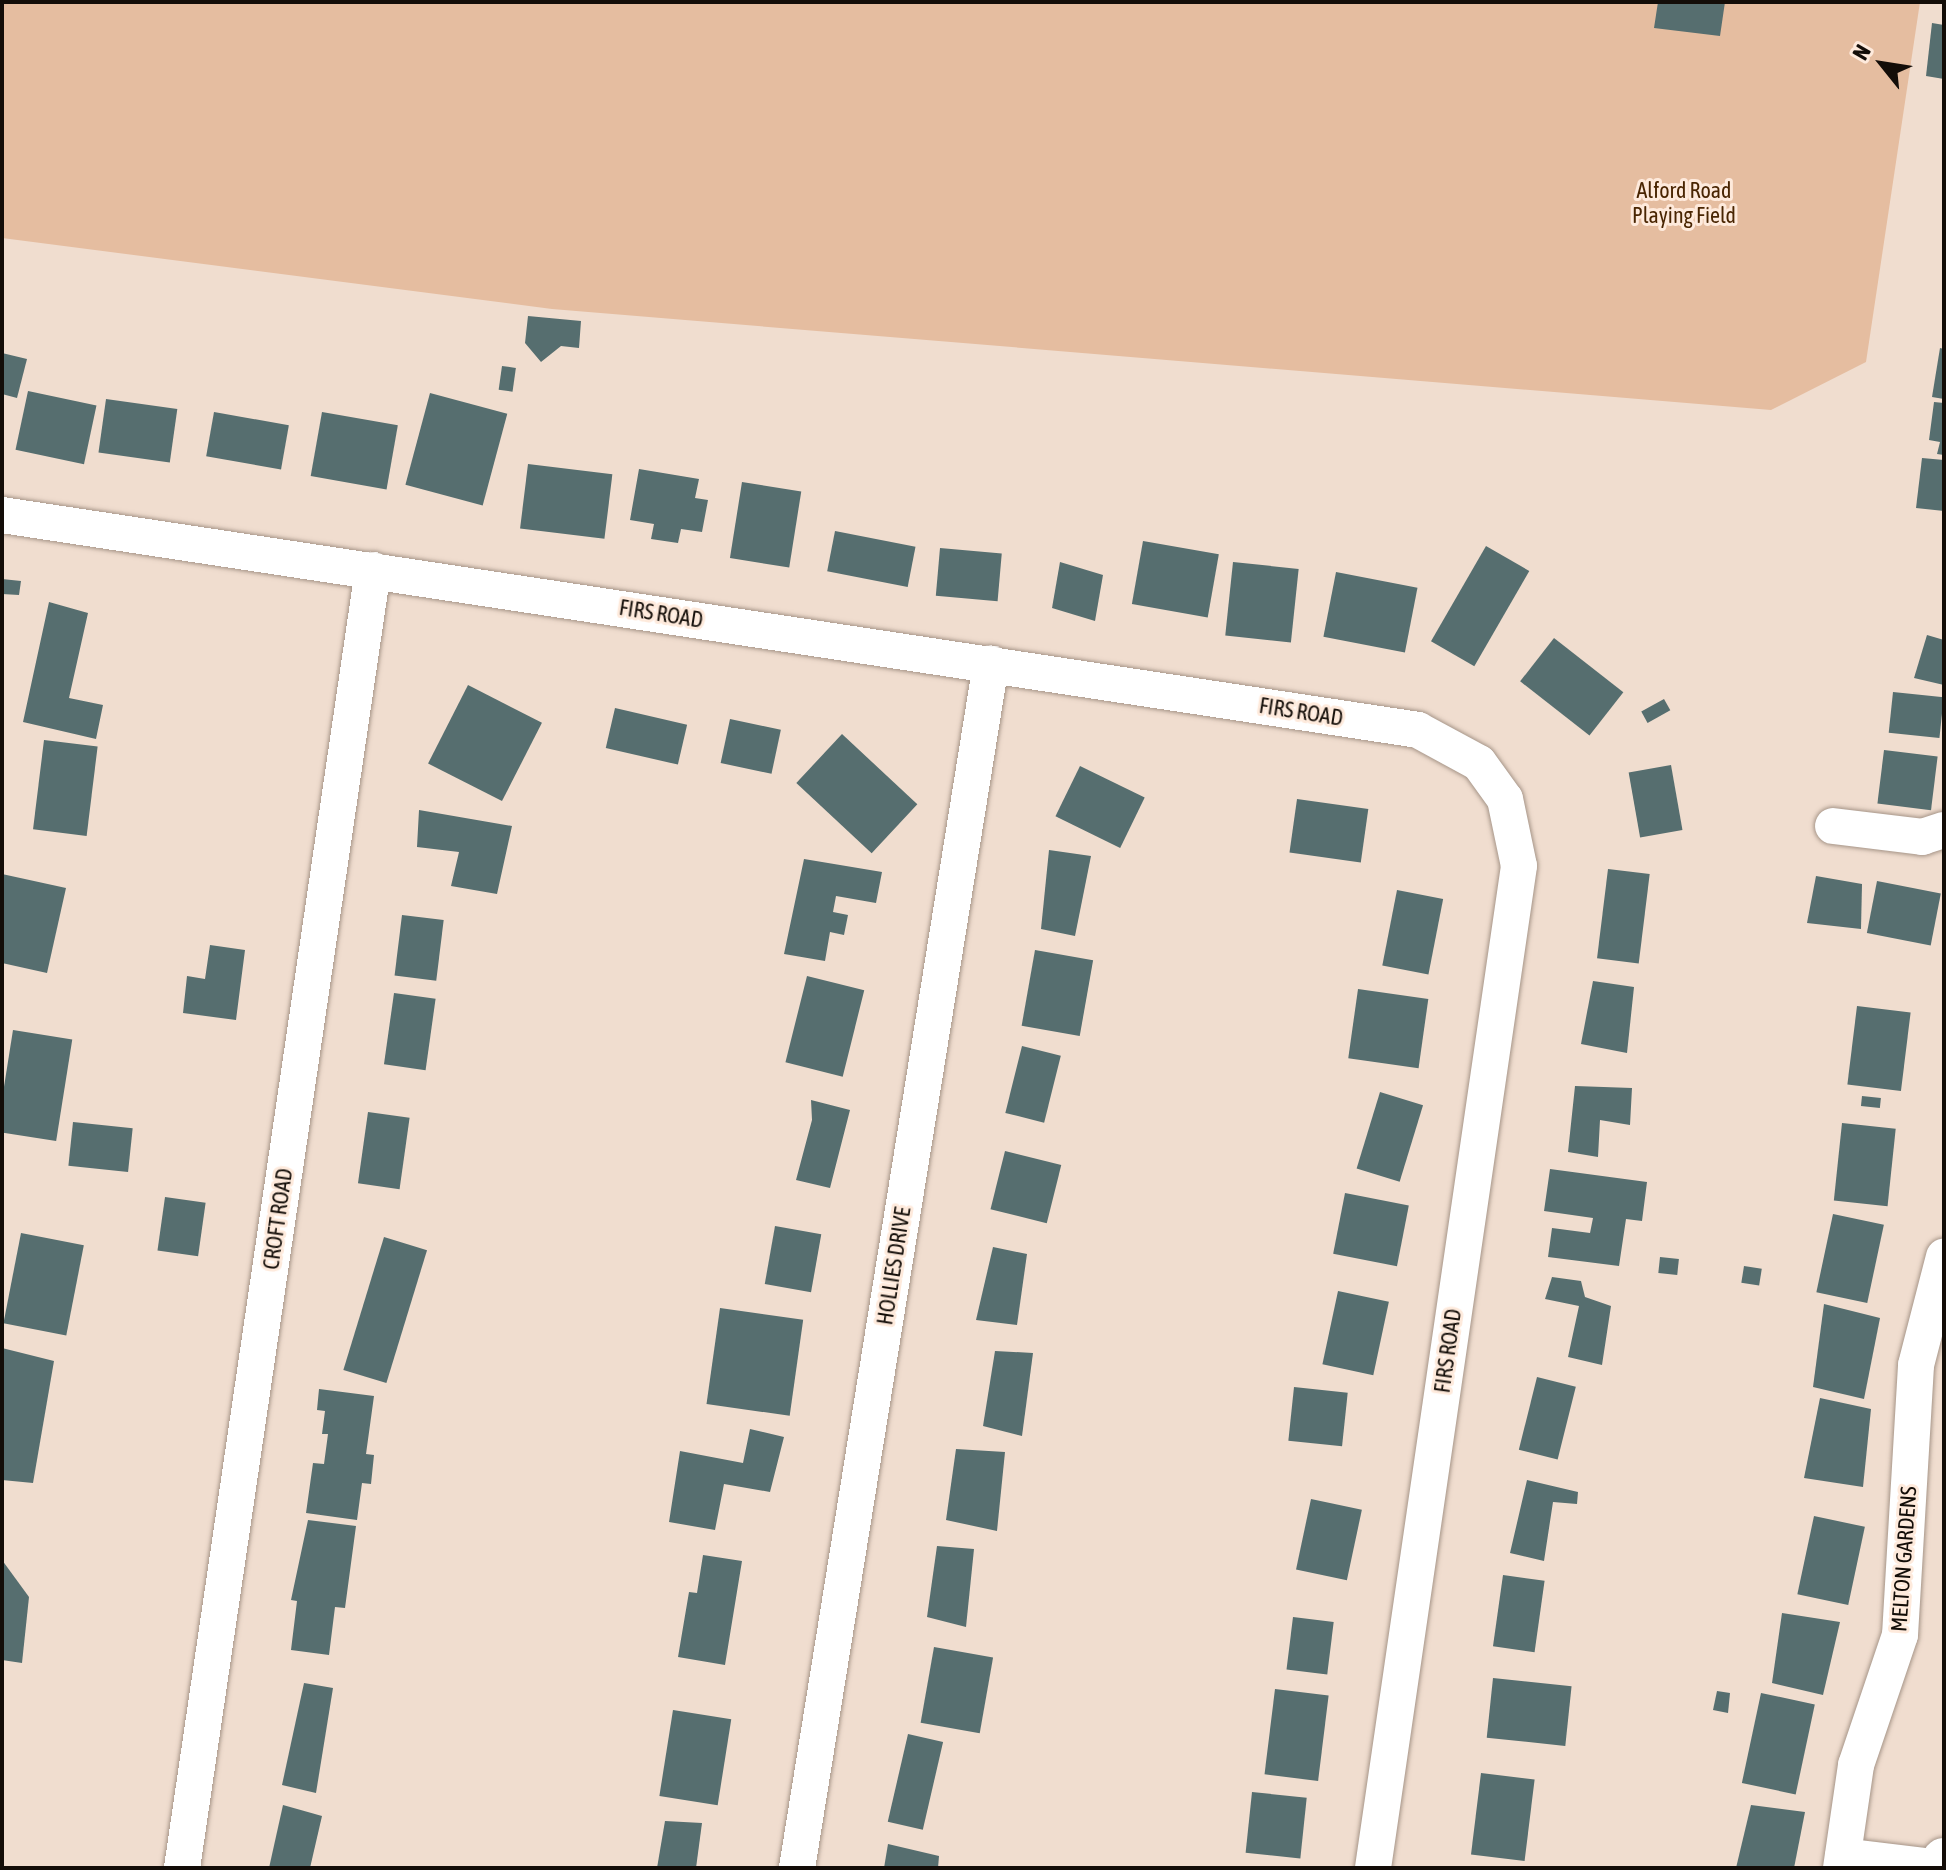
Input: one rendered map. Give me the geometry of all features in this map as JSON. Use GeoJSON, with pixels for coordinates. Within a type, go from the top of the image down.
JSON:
{"type":"FeatureCollection","features":[{"type":"Feature","properties":{"kind":"street","name":"FIRS ROAD"},"geometry":{"type":"LineString","coordinates":[[2,515],[1418,730],[1479,763],[1505,799],[1515,829],[1519,866],[1373,1868]]}},
{"type":"Feature","properties":{"kind":"street","name":"CROFT ROAD"},"geometry":{"type":"LineString","coordinates":[[182,1868],[373,570]]}},
{"type":"Feature","properties":{"kind":"street","name":"HOLLIES DRIVE"},"geometry":{"type":"LineString","coordinates":[[797,1868],[991,664]]}},
{"type":"Feature","properties":{"kind":"street"},"geometry":{"type":"LineString","coordinates":[[1833,826],[1922,837],[1944,830]]}},
{"type":"Feature","properties":{"kind":"street","name":"MELTON GARDENS"},"geometry":{"type":"LineString","coordinates":[[1944,1257],[1916,1365],[1900,1635],[1856,1765],[1842,1862],[1942,1868],[1944,1860]]}},
{"type":"Feature","properties":{"kind":"green space","name":"Alford Road Playing Field"},"geometry":{"type":"Polygon","coordinates":[[[2,2],[1920,2],[1866,362],[1771,410],[552,309],[2,238],[2,2]]]}},
{"type":"Feature","properties":{"kind":"building"},"geometry":{"type":"Polygon","coordinates":[[[1658,2],[1725,2],[1720,36],[1654,28],[1658,2]]]}},
{"type":"Feature","properties":{"kind":"building"},"geometry":{"type":"Polygon","coordinates":[[[1932,23],[1944,25],[1944,79],[1926,76],[1932,23]]]}},
{"type":"Feature","properties":{"kind":"building"},"geometry":{"type":"Polygon","coordinates":[[[528,316],[581,321],[579,348],[561,346],[541,362],[525,343],[528,316]]]}},
{"type":"Feature","properties":{"kind":"building"},"geometry":{"type":"Polygon","coordinates":[[[1940,348],[1944,349],[1944,399],[1932,397],[1940,348]]]}},
{"type":"Feature","properties":{"kind":"building"},"geometry":{"type":"Polygon","coordinates":[[[2,353],[27,359],[17,398],[2,394],[2,353]]]}},
{"type":"Feature","properties":{"kind":"building"},"geometry":{"type":"Polygon","coordinates":[[[502,366],[516,368],[513,392],[499,390],[502,366]]]}},
{"type":"Feature","properties":{"kind":"building"},"geometry":{"type":"Polygon","coordinates":[[[28,391],[96,406],[84,464],[16,450],[28,391]]]}},
{"type":"Feature","properties":{"kind":"building"},"geometry":{"type":"Polygon","coordinates":[[[430,393],[507,414],[483,505],[405,485],[430,393]]]}},
{"type":"Feature","properties":{"kind":"building"},"geometry":{"type":"Polygon","coordinates":[[[106,399],[177,409],[170,462],[98,452],[106,399]]]}},
{"type":"Feature","properties":{"kind":"building"},"geometry":{"type":"Polygon","coordinates":[[[1934,402],[1944,403],[1944,455],[1937,454],[1940,442],[1929,440],[1934,402]]]}},
{"type":"Feature","properties":{"kind":"building"},"geometry":{"type":"Polygon","coordinates":[[[214,412],[289,425],[281,470],[206,456],[214,412]]]}},
{"type":"Feature","properties":{"kind":"building"},"geometry":{"type":"Polygon","coordinates":[[[322,412],[398,425],[387,489],[311,476],[322,412]]]}},
{"type":"Feature","properties":{"kind":"building"},"geometry":{"type":"Polygon","coordinates":[[[1922,458],[1944,460],[1944,511],[1916,508],[1922,458]]]}},
{"type":"Feature","properties":{"kind":"building"},"geometry":{"type":"Polygon","coordinates":[[[528,464],[612,474],[604,539],[520,529],[528,464]]]}},
{"type":"Feature","properties":{"kind":"building"},"geometry":{"type":"Polygon","coordinates":[[[639,469],[699,479],[695,498],[708,500],[702,532],[681,529],[678,543],[651,539],[654,524],[630,520],[639,469]]]}},
{"type":"Feature","properties":{"kind":"building"},"geometry":{"type":"Polygon","coordinates":[[[742,482],[801,491],[789,567],[730,558],[742,482]]]}},
{"type":"Feature","properties":{"kind":"building"},"geometry":{"type":"Polygon","coordinates":[[[835,531],[915,547],[908,587],[827,571],[835,531]]]}},
{"type":"Feature","properties":{"kind":"building"},"geometry":{"type":"Polygon","coordinates":[[[1143,541],[1219,554],[1208,617],[1132,604],[1143,541]]]}},
{"type":"Feature","properties":{"kind":"building"},"geometry":{"type":"Polygon","coordinates":[[[1486,546],[1529,571],[1474,666],[1431,641],[1486,546]]]}},
{"type":"Feature","properties":{"kind":"building"},"geometry":{"type":"Polygon","coordinates":[[[940,548],[1002,553],[998,601],[936,596],[940,548]]]}},
{"type":"Feature","properties":{"kind":"building"},"geometry":{"type":"Polygon","coordinates":[[[1060,562],[1103,575],[1095,621],[1052,608],[1060,562]]]}},
{"type":"Feature","properties":{"kind":"building"},"geometry":{"type":"Polygon","coordinates":[[[1233,562],[1299,569],[1291,642],[1225,636],[1233,562]]]}},
{"type":"Feature","properties":{"kind":"building"},"geometry":{"type":"Polygon","coordinates":[[[1336,572],[1417,588],[1405,653],[1323,637],[1336,572]]]}},
{"type":"Feature","properties":{"kind":"building"},"geometry":{"type":"Polygon","coordinates":[[[2,579],[21,581],[19,595],[2,594],[2,579]]]}},
{"type":"Feature","properties":{"kind":"building"},"geometry":{"type":"Polygon","coordinates":[[[49,602],[88,613],[69,698],[103,705],[96,739],[23,722],[49,602]]]}},
{"type":"Feature","properties":{"kind":"building"},"geometry":{"type":"Polygon","coordinates":[[[1927,635],[1944,640],[1944,685],[1914,678],[1927,635]]]}},
{"type":"Feature","properties":{"kind":"building"},"geometry":{"type":"Polygon","coordinates":[[[1554,638],[1623,692],[1589,736],[1520,681],[1554,638]]]}},
{"type":"Feature","properties":{"kind":"building"},"geometry":{"type":"Polygon","coordinates":[[[468,685],[542,723],[502,801],[428,763],[468,685]]]}},
{"type":"Feature","properties":{"kind":"building"},"geometry":{"type":"Polygon","coordinates":[[[1893,692],[1944,697],[1939,738],[1889,733],[1893,692]]]}},
{"type":"Feature","properties":{"kind":"building"},"geometry":{"type":"Polygon","coordinates":[[[1664,699],[1670,710],[1648,723],[1641,712],[1664,699]]]}},
{"type":"Feature","properties":{"kind":"building"},"geometry":{"type":"Polygon","coordinates":[[[615,708],[687,725],[678,765],[606,748],[615,708]]]}},
{"type":"Feature","properties":{"kind":"building"},"geometry":{"type":"Polygon","coordinates":[[[730,719],[781,730],[772,774],[721,763],[730,719]]]}},
{"type":"Feature","properties":{"kind":"building"},"geometry":{"type":"Polygon","coordinates":[[[842,734],[917,804],[872,853],[796,783],[842,734]]]}},
{"type":"Feature","properties":{"kind":"building"},"geometry":{"type":"Polygon","coordinates":[[[44,740],[98,747],[87,836],[33,829],[44,740]]]}},
{"type":"Feature","properties":{"kind":"building"},"geometry":{"type":"Polygon","coordinates":[[[1884,750],[1938,757],[1931,810],[1877,804],[1884,750]]]}},
{"type":"Feature","properties":{"kind":"building"},"geometry":{"type":"Polygon","coordinates":[[[1671,765],[1682,830],[1640,837],[1629,772],[1671,765]]]}},
{"type":"Feature","properties":{"kind":"building"},"geometry":{"type":"Polygon","coordinates":[[[1080,766],[1145,798],[1120,848],[1055,816],[1080,766]]]}},
{"type":"Feature","properties":{"kind":"building"},"geometry":{"type":"Polygon","coordinates":[[[1297,799],[1368,809],[1361,862],[1289,852],[1297,799]]]}},
{"type":"Feature","properties":{"kind":"building"},"geometry":{"type":"Polygon","coordinates":[[[419,810],[512,826],[497,894],[451,886],[459,852],[417,847],[419,810]]]}},
{"type":"Feature","properties":{"kind":"building"},"geometry":{"type":"Polygon","coordinates":[[[1049,850],[1091,856],[1075,936],[1041,929],[1049,850]]]}},
{"type":"Feature","properties":{"kind":"building"},"geometry":{"type":"Polygon","coordinates":[[[804,859],[882,872],[876,903],[836,896],[833,912],[848,915],[844,935],[830,932],[825,961],[784,954],[804,859]]]}},
{"type":"Feature","properties":{"kind":"building"},"geometry":{"type":"Polygon","coordinates":[[[1608,869],[1650,874],[1639,963],[1597,958],[1608,869]]]}},
{"type":"Feature","properties":{"kind":"building"},"geometry":{"type":"Polygon","coordinates":[[[2,874],[66,888],[47,973],[2,963],[2,874]]]}},
{"type":"Feature","properties":{"kind":"building"},"geometry":{"type":"Polygon","coordinates":[[[1816,876],[1862,884],[1861,929],[1807,923],[1816,876]]]}},
{"type":"Feature","properties":{"kind":"building"},"geometry":{"type":"Polygon","coordinates":[[[1877,881],[1941,893],[1931,945],[1867,933],[1877,881]]]}},
{"type":"Feature","properties":{"kind":"building"},"geometry":{"type":"Polygon","coordinates":[[[1397,890],[1443,899],[1428,975],[1382,966],[1397,890]]]}},
{"type":"Feature","properties":{"kind":"building"},"geometry":{"type":"Polygon","coordinates":[[[402,915],[444,920],[436,981],[395,976],[402,915]]]}},
{"type":"Feature","properties":{"kind":"building"},"geometry":{"type":"Polygon","coordinates":[[[210,945],[245,950],[236,1020],[183,1013],[187,976],[205,979],[210,945]]]}},
{"type":"Feature","properties":{"kind":"building"},"geometry":{"type":"Polygon","coordinates":[[[1035,950],[1093,960],[1080,1036],[1022,1026],[1035,950]]]}},
{"type":"Feature","properties":{"kind":"building"},"geometry":{"type":"Polygon","coordinates":[[[807,976],[864,990],[843,1077],[785,1062],[807,976]]]}},
{"type":"Feature","properties":{"kind":"building"},"geometry":{"type":"Polygon","coordinates":[[[1593,981],[1634,987],[1627,1053],[1581,1044],[1593,981]]]}},
{"type":"Feature","properties":{"kind":"building"},"geometry":{"type":"Polygon","coordinates":[[[1358,989],[1428,999],[1419,1068],[1348,1058],[1358,989]]]}},
{"type":"Feature","properties":{"kind":"building"},"geometry":{"type":"Polygon","coordinates":[[[394,993],[436,999],[426,1070],[384,1064],[394,993]]]}},
{"type":"Feature","properties":{"kind":"building"},"geometry":{"type":"Polygon","coordinates":[[[1857,1006],[1911,1013],[1901,1091],[1847,1084],[1857,1006]]]}},
{"type":"Feature","properties":{"kind":"building"},"geometry":{"type":"Polygon","coordinates":[[[13,1030],[72,1039],[56,1141],[2,1133],[2,1099],[13,1030]]]}},
{"type":"Feature","properties":{"kind":"building"},"geometry":{"type":"Polygon","coordinates":[[[1022,1046],[1061,1056],[1044,1123],[1005,1113],[1022,1046]]]}},
{"type":"Feature","properties":{"kind":"building"},"geometry":{"type":"Polygon","coordinates":[[[1575,1086],[1632,1088],[1630,1125],[1600,1120],[1598,1157],[1568,1152],[1575,1086]]]}},
{"type":"Feature","properties":{"kind":"building"},"geometry":{"type":"Polygon","coordinates":[[[1380,1092],[1423,1105],[1400,1182],[1357,1169],[1380,1092]]]}},
{"type":"Feature","properties":{"kind":"building"},"geometry":{"type":"Polygon","coordinates":[[[1862,1096],[1881,1098],[1880,1108],[1861,1106],[1862,1096]]]}},
{"type":"Feature","properties":{"kind":"building"},"geometry":{"type":"Polygon","coordinates":[[[811,1100],[850,1110],[830,1188],[796,1180],[812,1120],[811,1100]]]}},
{"type":"Feature","properties":{"kind":"building"},"geometry":{"type":"Polygon","coordinates":[[[368,1112],[410,1118],[400,1189],[358,1183],[368,1112]]]}},
{"type":"Feature","properties":{"kind":"building"},"geometry":{"type":"Polygon","coordinates":[[[73,1122],[133,1128],[128,1172],[68,1166],[73,1122]]]}},
{"type":"Feature","properties":{"kind":"building"},"geometry":{"type":"Polygon","coordinates":[[[1842,1123],[1896,1129],[1888,1206],[1834,1201],[1842,1123]]]}},
{"type":"Feature","properties":{"kind":"building"},"geometry":{"type":"Polygon","coordinates":[[[1005,1151],[1061,1165],[1047,1223],[990,1209],[1005,1151]]]}},
{"type":"Feature","properties":{"kind":"building"},"geometry":{"type":"Polygon","coordinates":[[[1550,1169],[1647,1182],[1642,1221],[1626,1219],[1619,1266],[1548,1257],[1552,1228],[1590,1233],[1593,1218],[1544,1211],[1550,1169]]]}},
{"type":"Feature","properties":{"kind":"building"},"geometry":{"type":"Polygon","coordinates":[[[1345,1193],[1409,1205],[1397,1266],[1333,1254],[1345,1193]]]}},
{"type":"Feature","properties":{"kind":"building"},"geometry":{"type":"Polygon","coordinates":[[[165,1197],[206,1203],[198,1256],[157,1250],[165,1197]]]}},
{"type":"Feature","properties":{"kind":"building"},"geometry":{"type":"Polygon","coordinates":[[[1833,1214],[1884,1225],[1867,1303],[1816,1292],[1833,1214]]]}},
{"type":"Feature","properties":{"kind":"building"},"geometry":{"type":"Polygon","coordinates":[[[775,1226],[821,1234],[811,1292],[765,1284],[775,1226]]]}},
{"type":"Feature","properties":{"kind":"building"},"geometry":{"type":"Polygon","coordinates":[[[21,1233],[84,1245],[66,1336],[3,1323],[21,1233]]]}},
{"type":"Feature","properties":{"kind":"building"},"geometry":{"type":"Polygon","coordinates":[[[384,1237],[427,1250],[386,1383],[343,1370],[384,1237]]]}},
{"type":"Feature","properties":{"kind":"building"},"geometry":{"type":"Polygon","coordinates":[[[993,1247],[1027,1254],[1017,1325],[976,1320],[993,1247]]]}},
{"type":"Feature","properties":{"kind":"building"},"geometry":{"type":"Polygon","coordinates":[[[1660,1257],[1679,1259],[1677,1275],[1658,1273],[1660,1257]]]}},
{"type":"Feature","properties":{"kind":"building"},"geometry":{"type":"Polygon","coordinates":[[[1744,1266],[1762,1269],[1759,1286],[1741,1283],[1744,1266]]]}},
{"type":"Feature","properties":{"kind":"building"},"geometry":{"type":"Polygon","coordinates":[[[1552,1277],[1581,1281],[1585,1297],[1611,1306],[1602,1365],[1568,1357],[1579,1306],[1545,1299],[1552,1277]]]}},
{"type":"Feature","properties":{"kind":"building"},"geometry":{"type":"Polygon","coordinates":[[[1338,1291],[1389,1302],[1373,1375],[1322,1364],[1338,1291]]]}},
{"type":"Feature","properties":{"kind":"building"},"geometry":{"type":"Polygon","coordinates":[[[1824,1304],[1880,1318],[1864,1399],[1813,1387],[1824,1304]]]}},
{"type":"Feature","properties":{"kind":"building"},"geometry":{"type":"Polygon","coordinates":[[[720,1308],[803,1320],[790,1416],[707,1404],[720,1308]]]}},
{"type":"Feature","properties":{"kind":"building"},"geometry":{"type":"Polygon","coordinates":[[[2,1348],[54,1361],[33,1483],[2,1480],[2,1348]]]}},
{"type":"Feature","properties":{"kind":"building"},"geometry":{"type":"Polygon","coordinates":[[[995,1351],[1033,1353],[1022,1436],[983,1426],[995,1351]]]}},
{"type":"Feature","properties":{"kind":"building"},"geometry":{"type":"Polygon","coordinates":[[[1537,1377],[1576,1387],[1558,1459],[1519,1450],[1537,1377]]]}},
{"type":"Feature","properties":{"kind":"building"},"geometry":{"type":"Polygon","coordinates":[[[1294,1387],[1348,1393],[1342,1446],[1288,1441],[1294,1387]]]}},
{"type":"Feature","properties":{"kind":"building"},"geometry":{"type":"Polygon","coordinates":[[[319,1389],[374,1396],[366,1454],[374,1455],[371,1484],[362,1483],[357,1520],[306,1513],[313,1463],[324,1464],[328,1434],[322,1434],[325,1411],[317,1410],[319,1389]]]}},
{"type":"Feature","properties":{"kind":"building"},"geometry":{"type":"Polygon","coordinates":[[[1820,1398],[1871,1409],[1863,1487],[1804,1478],[1820,1398]]]}},
{"type":"Feature","properties":{"kind":"building"},"geometry":{"type":"Polygon","coordinates":[[[750,1429],[784,1437],[770,1492],[724,1484],[715,1530],[669,1522],[680,1451],[743,1463],[750,1429]]]}},
{"type":"Feature","properties":{"kind":"building"},"geometry":{"type":"Polygon","coordinates":[[[956,1449],[1005,1452],[997,1531],[946,1520],[956,1449]]]}},
{"type":"Feature","properties":{"kind":"building"},"geometry":{"type":"Polygon","coordinates":[[[1527,1480],[1578,1492],[1577,1504],[1553,1502],[1544,1561],[1510,1553],[1527,1480]]]}},
{"type":"Feature","properties":{"kind":"building"},"geometry":{"type":"Polygon","coordinates":[[[1311,1499],[1362,1510],[1347,1580],[1296,1569],[1311,1499]]]}},
{"type":"Feature","properties":{"kind":"building"},"geometry":{"type":"Polygon","coordinates":[[[1814,1516],[1865,1527],[1848,1605],[1797,1594],[1814,1516]]]}},
{"type":"Feature","properties":{"kind":"building"},"geometry":{"type":"Polygon","coordinates":[[[308,1520],[356,1526],[345,1608],[335,1607],[329,1655],[291,1650],[297,1601],[291,1600],[308,1520]]]}},
{"type":"Feature","properties":{"kind":"building"},"geometry":{"type":"Polygon","coordinates":[[[937,1546],[974,1549],[966,1627],[927,1617],[937,1546]]]}},
{"type":"Feature","properties":{"kind":"building"},"geometry":{"type":"Polygon","coordinates":[[[703,1555],[742,1561],[725,1665],[678,1657],[689,1592],[697,1593],[703,1555]]]}},
{"type":"Feature","properties":{"kind":"building"},"geometry":{"type":"Polygon","coordinates":[[[2,1560],[29,1597],[22,1663],[2,1660],[2,1560]]]}},
{"type":"Feature","properties":{"kind":"building"},"geometry":{"type":"Polygon","coordinates":[[[1503,1575],[1545,1581],[1535,1652],[1493,1646],[1503,1575]]]}},
{"type":"Feature","properties":{"kind":"building"},"geometry":{"type":"Polygon","coordinates":[[[1782,1613],[1840,1622],[1823,1695],[1772,1683],[1782,1613]]]}},
{"type":"Feature","properties":{"kind":"building"},"geometry":{"type":"Polygon","coordinates":[[[1293,1617],[1334,1622],[1327,1675],[1287,1670],[1293,1617]]]}},
{"type":"Feature","properties":{"kind":"building"},"geometry":{"type":"Polygon","coordinates":[[[934,1647],[993,1657],[980,1733],[921,1723],[934,1647]]]}},
{"type":"Feature","properties":{"kind":"building"},"geometry":{"type":"Polygon","coordinates":[[[1493,1678],[1572,1686],[1565,1746],[1487,1738],[1493,1678]]]}},
{"type":"Feature","properties":{"kind":"building"},"geometry":{"type":"Polygon","coordinates":[[[304,1683],[333,1688],[316,1793],[282,1785],[304,1683]]]}},
{"type":"Feature","properties":{"kind":"building"},"geometry":{"type":"Polygon","coordinates":[[[1275,1689],[1329,1696],[1318,1781],[1265,1774],[1275,1689]]]}},
{"type":"Feature","properties":{"kind":"building"},"geometry":{"type":"Polygon","coordinates":[[[1717,1691],[1730,1693],[1728,1713],[1713,1710],[1717,1691]]]}},
{"type":"Feature","properties":{"kind":"building"},"geometry":{"type":"Polygon","coordinates":[[[1761,1693],[1815,1704],[1796,1794],[1742,1783],[1761,1693]]]}},
{"type":"Feature","properties":{"kind":"building"},"geometry":{"type":"Polygon","coordinates":[[[673,1710],[731,1719],[718,1805],[659,1796],[673,1710]]]}},
{"type":"Feature","properties":{"kind":"building"},"geometry":{"type":"Polygon","coordinates":[[[908,1734],[943,1742],[923,1830],[888,1822],[908,1734]]]}},
{"type":"Feature","properties":{"kind":"building"},"geometry":{"type":"Polygon","coordinates":[[[1481,1773],[1535,1780],[1525,1861],[1471,1854],[1481,1773]]]}},
{"type":"Feature","properties":{"kind":"building"},"geometry":{"type":"Polygon","coordinates":[[[1252,1792],[1307,1798],[1300,1858],[1246,1853],[1252,1792]]]}},
{"type":"Feature","properties":{"kind":"building"},"geometry":{"type":"Polygon","coordinates":[[[283,1805],[322,1816],[310,1868],[269,1868],[283,1805]]]}},
{"type":"Feature","properties":{"kind":"building"},"geometry":{"type":"Polygon","coordinates":[[[1751,1805],[1805,1812],[1794,1868],[1736,1868],[1751,1805]]]}},
{"type":"Feature","properties":{"kind":"building"},"geometry":{"type":"Polygon","coordinates":[[[665,1821],[702,1823],[696,1868],[657,1868],[665,1821]]]}},
{"type":"Feature","properties":{"kind":"building"},"geometry":{"type":"Polygon","coordinates":[[[888,1844],[939,1856],[938,1868],[884,1868],[888,1844]]]}}]}
